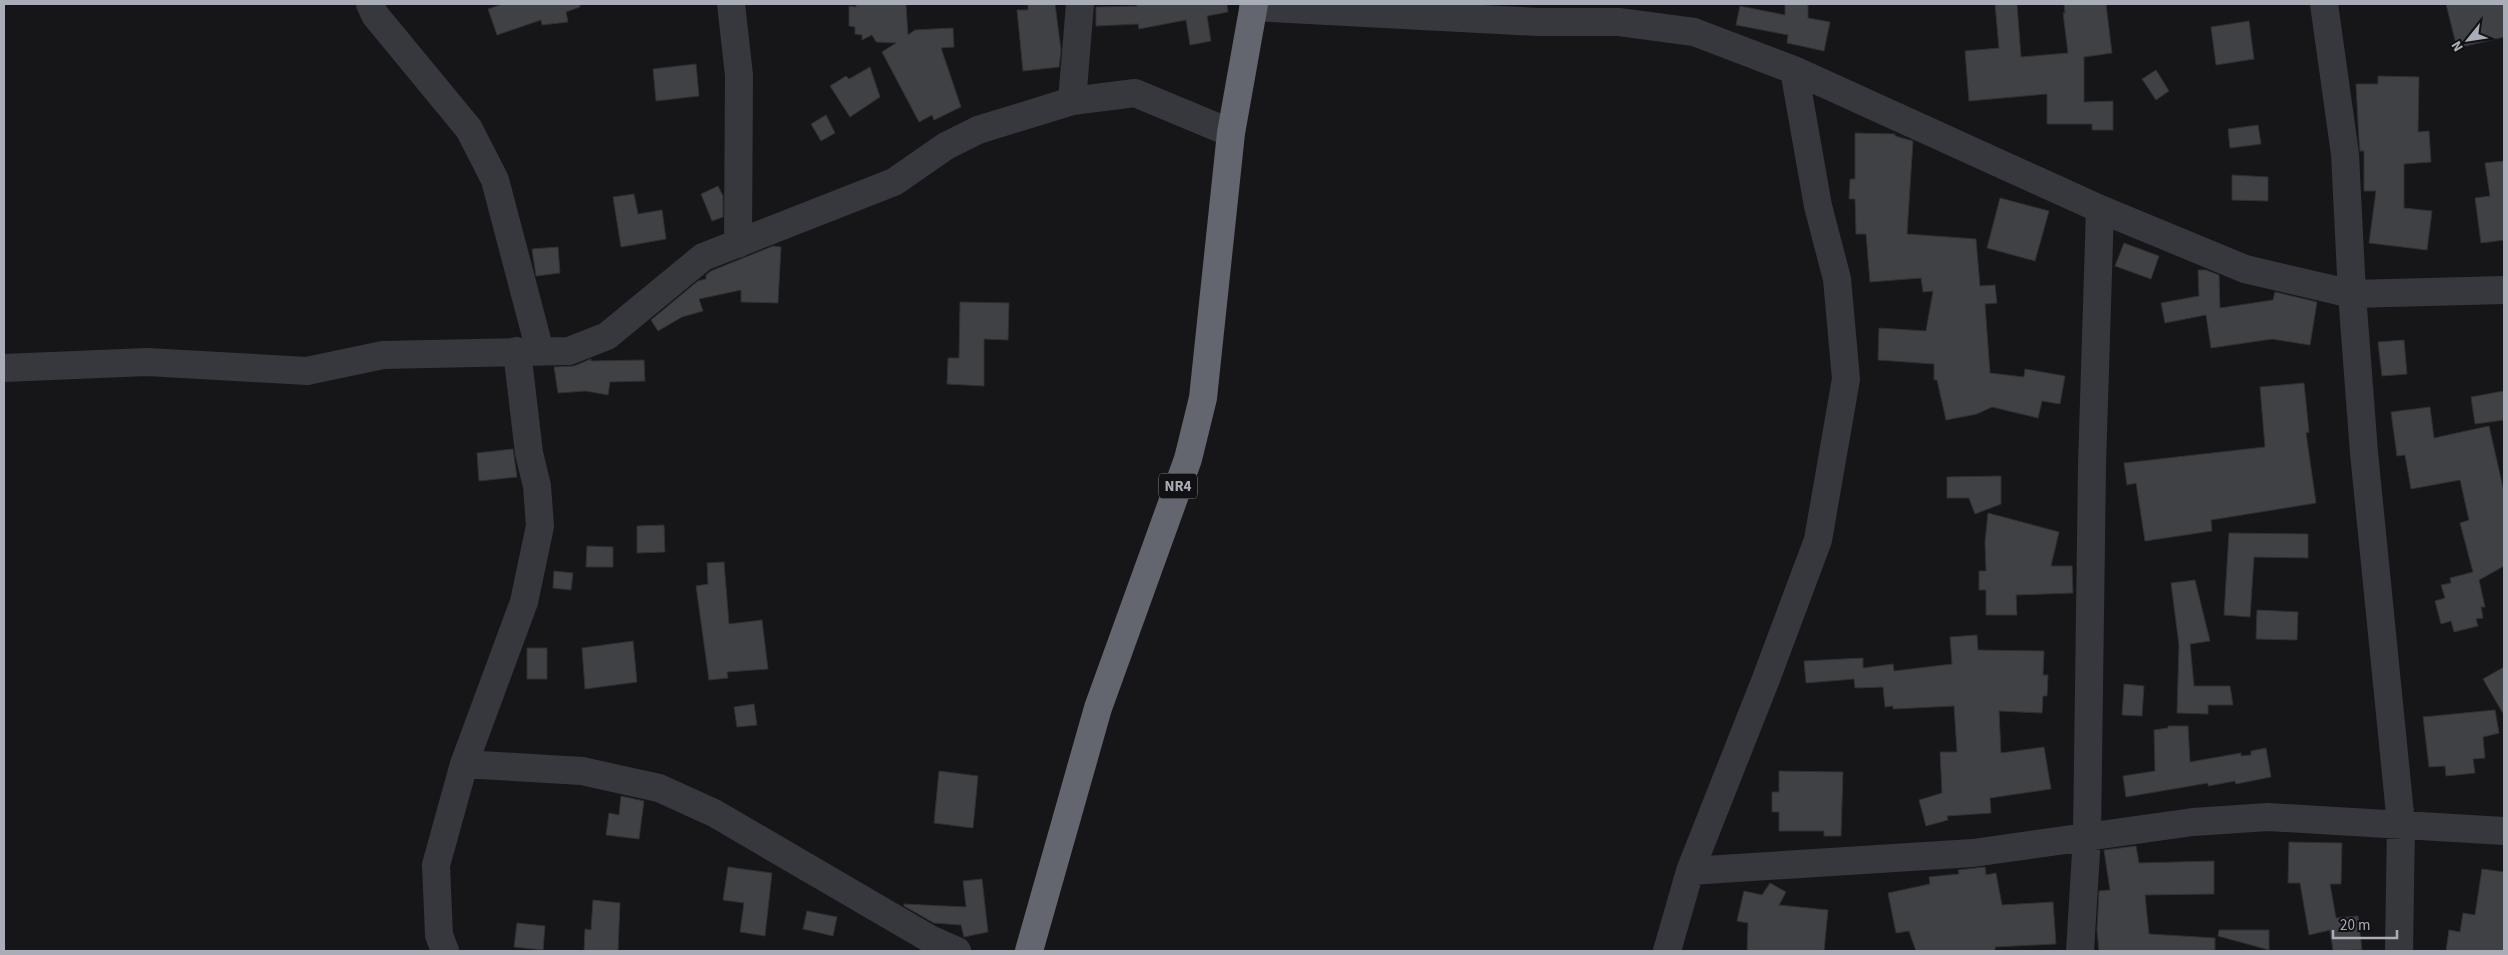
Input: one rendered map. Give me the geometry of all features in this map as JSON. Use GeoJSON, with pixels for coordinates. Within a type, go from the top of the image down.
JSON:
{"type":"FeatureCollection","features":[{"type":"Feature","properties":{"kind":"highway","name":"NR4"},"geometry":{"type":"LineString","coordinates":[[1029,951],[1098,708],[1188,459],[1203,398],[1231,132],[1253,5]]}},
{"type":"Feature","properties":{"kind":"street"},"geometry":{"type":"LineString","coordinates":[[370,4],[375,15],[469,129],[495,180],[528,351],[529,453],[537,486],[540,526],[524,602],[464,764],[436,866],[438,935],[446,951]]}},
{"type":"Feature","properties":{"kind":"street"},"geometry":{"type":"LineString","coordinates":[[732,4],[739,75],[738,244]]}},
{"type":"Feature","properties":{"kind":"street"},"geometry":{"type":"LineString","coordinates":[[1072,101],[1080,4]]}},
{"type":"Feature","properties":{"kind":"street"},"geometry":{"type":"LineString","coordinates":[[2324,4],[2345,154],[2352,294],[2364,453],[2401,824],[2399,951]]}},
{"type":"Feature","properties":{"kind":"street"},"geometry":{"type":"LineString","coordinates":[[1253,5],[1538,22],[1619,22],[1694,32],[1794,70],[2100,209],[2245,269],[2352,294],[2504,290]]}},
{"type":"Feature","properties":{"kind":"street"},"geometry":{"type":"LineString","coordinates":[[1667,951],[1690,871],[1766,679],[1818,540],[1846,379],[1837,279],[1818,206],[1794,70]]}},
{"type":"Feature","properties":{"kind":"street"},"geometry":{"type":"LineString","coordinates":[[4,368],[147,362],[307,372],[383,355],[569,351],[607,336],[703,258],[894,182],[946,146],[978,130],[1072,101],[1136,93],[1231,132]]}},
{"type":"Feature","properties":{"kind":"street"},"geometry":{"type":"LineString","coordinates":[[2080,951],[2087,836],[2092,465],[2100,209]]}},
{"type":"Feature","properties":{"kind":"street"},"geometry":{"type":"LineString","coordinates":[[464,764],[582,771],[659,788],[714,813],[930,939],[958,951]]}},
{"type":"Feature","properties":{"kind":"street"},"geometry":{"type":"LineString","coordinates":[[1690,871],[1973,854],[2193,822],[2268,817],[2504,831]]}},
{"type":"Feature","properties":{"kind":"building"},"geometry":{"type":"Polygon","coordinates":[[[503,4],[580,4],[580,7],[566,12],[568,22],[542,25],[541,20],[497,35],[488,9],[503,4]]]}},
{"type":"Feature","properties":{"kind":"building"},"geometry":{"type":"Polygon","coordinates":[[[856,4],[906,4],[908,35],[915,30],[953,28],[954,47],[941,48],[961,107],[934,120],[932,115],[919,122],[882,52],[896,43],[876,42],[872,35],[862,40],[862,35],[855,34],[855,27],[849,26],[849,6],[856,7],[856,4]]]}},
{"type":"Feature","properties":{"kind":"building"},"geometry":{"type":"Polygon","coordinates":[[[1028,4],[1055,4],[1061,50],[1059,67],[1023,71],[1017,10],[1028,10],[1028,4]]]}},
{"type":"Feature","properties":{"kind":"building"},"geometry":{"type":"Polygon","coordinates":[[[1136,4],[1227,4],[1228,12],[1207,16],[1211,41],[1190,45],[1186,20],[1139,29],[1138,24],[1096,26],[1096,7],[1137,6],[1136,4]]]}},
{"type":"Feature","properties":{"kind":"building"},"geometry":{"type":"Polygon","coordinates":[[[1785,4],[1808,4],[1808,18],[1830,22],[1824,51],[1787,43],[1788,35],[1736,25],[1740,6],[1785,15],[1785,4]]]}},
{"type":"Feature","properties":{"kind":"building"},"geometry":{"type":"Polygon","coordinates":[[[1995,4],[2017,4],[2021,57],[2068,53],[2063,13],[2065,13],[2064,4],[2106,4],[2112,53],[2084,57],[2084,102],[2113,101],[2113,130],[2092,130],[2092,124],[2047,124],[2047,94],[1969,101],[1965,51],[1999,48],[1995,4]]]}},
{"type":"Feature","properties":{"kind":"building"},"geometry":{"type":"Polygon","coordinates":[[[2446,4],[2504,4],[2504,37],[2457,48],[2446,4]]]}},
{"type":"Feature","properties":{"kind":"building"},"geometry":{"type":"Polygon","coordinates":[[[2249,21],[2254,59],[2216,65],[2211,27],[2249,21]]]}},
{"type":"Feature","properties":{"kind":"building"},"geometry":{"type":"Polygon","coordinates":[[[696,64],[699,96],[656,101],[653,69],[696,64]]]}},
{"type":"Feature","properties":{"kind":"building"},"geometry":{"type":"Polygon","coordinates":[[[870,67],[880,97],[850,117],[830,86],[846,76],[849,79],[870,67]]]}},
{"type":"Feature","properties":{"kind":"building"},"geometry":{"type":"Polygon","coordinates":[[[2156,70],[2169,91],[2156,100],[2142,79],[2156,70]]]}},
{"type":"Feature","properties":{"kind":"building"},"geometry":{"type":"Polygon","coordinates":[[[2378,76],[2419,77],[2418,132],[2429,131],[2431,162],[2404,164],[2404,208],[2432,211],[2427,250],[2369,243],[2376,191],[2364,191],[2364,151],[2360,151],[2356,84],[2378,84],[2378,76]]]}},
{"type":"Feature","properties":{"kind":"building"},"geometry":{"type":"Polygon","coordinates":[[[826,115],[835,133],[821,141],[811,124],[826,115]]]}},
{"type":"Feature","properties":{"kind":"building"},"geometry":{"type":"Polygon","coordinates":[[[2258,125],[2261,144],[2230,148],[2228,129],[2258,125]]]}},
{"type":"Feature","properties":{"kind":"building"},"geometry":{"type":"Polygon","coordinates":[[[1855,133],[1895,134],[1895,136],[1913,141],[1907,234],[1976,239],[1980,286],[1995,285],[1997,303],[1985,304],[1990,373],[2024,377],[2025,369],[2065,376],[2060,404],[2042,401],[2038,418],[1992,407],[1977,414],[1946,420],[1937,380],[1934,380],[1934,364],[1878,360],[1879,328],[1926,331],[1933,291],[1923,292],[1921,278],[1870,282],[1866,234],[1856,234],[1855,199],[1849,199],[1850,179],[1855,179],[1855,133]]]}},
{"type":"Feature","properties":{"kind":"building"},"geometry":{"type":"Polygon","coordinates":[[[2504,161],[2504,240],[2481,243],[2475,198],[2490,196],[2485,163],[2504,161]]]}},
{"type":"Feature","properties":{"kind":"building"},"geometry":{"type":"Polygon","coordinates":[[[2232,175],[2268,177],[2268,201],[2232,200],[2232,175]]]}},
{"type":"Feature","properties":{"kind":"building"},"geometry":{"type":"Polygon","coordinates":[[[718,186],[723,196],[723,217],[712,221],[701,194],[718,186]]]}},
{"type":"Feature","properties":{"kind":"building"},"geometry":{"type":"Polygon","coordinates":[[[634,194],[638,214],[662,210],[666,239],[621,247],[613,197],[634,194]]]}},
{"type":"Feature","properties":{"kind":"building"},"geometry":{"type":"Polygon","coordinates":[[[2000,198],[2049,211],[2035,261],[1987,248],[2000,198]]]}},
{"type":"Feature","properties":{"kind":"building"},"geometry":{"type":"Polygon","coordinates":[[[2124,243],[2159,256],[2151,279],[2115,266],[2124,243]]]}},
{"type":"Feature","properties":{"kind":"building"},"geometry":{"type":"Polygon","coordinates":[[[773,246],[781,247],[778,303],[741,302],[741,290],[699,299],[703,311],[682,317],[658,331],[651,320],[698,281],[706,279],[706,275],[711,271],[773,246]]]}},
{"type":"Feature","properties":{"kind":"building"},"geometry":{"type":"Polygon","coordinates":[[[558,247],[560,273],[536,276],[532,249],[558,247]]]}},
{"type":"Feature","properties":{"kind":"building"},"geometry":{"type":"Polygon","coordinates":[[[2198,270],[2206,270],[2219,275],[2220,308],[2273,300],[2275,292],[2317,302],[2310,345],[2272,339],[2211,348],[2206,315],[2165,323],[2161,303],[2199,296],[2198,270]]]}},
{"type":"Feature","properties":{"kind":"building"},"geometry":{"type":"Polygon","coordinates":[[[960,302],[1009,303],[1008,340],[984,339],[984,386],[947,384],[948,358],[959,358],[960,302]]]}},
{"type":"Feature","properties":{"kind":"building"},"geometry":{"type":"Polygon","coordinates":[[[2404,340],[2407,374],[2382,376],[2378,342],[2404,340]]]}},
{"type":"Feature","properties":{"kind":"building"},"geometry":{"type":"Polygon","coordinates":[[[591,359],[591,361],[644,360],[645,381],[610,382],[608,395],[586,391],[558,393],[554,367],[574,366],[591,359]]]}},
{"type":"Feature","properties":{"kind":"building"},"geometry":{"type":"Polygon","coordinates":[[[2304,383],[2309,432],[2306,433],[2316,503],[2211,520],[2212,531],[2145,541],[2136,483],[2127,485],[2124,463],[2265,447],[2260,387],[2304,383]]]}},
{"type":"Feature","properties":{"kind":"building"},"geometry":{"type":"Polygon","coordinates":[[[2504,391],[2504,420],[2475,424],[2471,397],[2504,391]]]}},
{"type":"Feature","properties":{"kind":"building"},"geometry":{"type":"Polygon","coordinates":[[[2430,407],[2434,438],[2489,426],[2504,492],[2504,566],[2479,580],[2485,607],[2481,607],[2483,618],[2476,619],[2478,626],[2454,632],[2451,621],[2441,624],[2435,601],[2445,598],[2441,585],[2451,583],[2450,578],[2473,572],[2460,523],[2469,520],[2460,480],[2411,489],[2405,455],[2397,456],[2391,412],[2430,407]]]}},
{"type":"Feature","properties":{"kind":"building"},"geometry":{"type":"Polygon","coordinates":[[[513,449],[517,477],[479,481],[477,453],[513,449]]]}},
{"type":"Feature","properties":{"kind":"building"},"geometry":{"type":"Polygon","coordinates":[[[2001,476],[2001,504],[1975,514],[1969,498],[1947,498],[1947,477],[2001,476]]]}},
{"type":"Feature","properties":{"kind":"building"},"geometry":{"type":"Polygon","coordinates":[[[1988,513],[2059,532],[2051,566],[2072,566],[2073,593],[2016,595],[2017,615],[1986,615],[1986,590],[1979,590],[1979,571],[1986,571],[1985,542],[1988,513]]]}},
{"type":"Feature","properties":{"kind":"building"},"geometry":{"type":"Polygon","coordinates":[[[664,525],[665,552],[637,553],[637,526],[664,525]]]}},
{"type":"Feature","properties":{"kind":"building"},"geometry":{"type":"Polygon","coordinates":[[[2229,533],[2308,534],[2308,558],[2254,557],[2250,617],[2224,615],[2229,533]]]}},
{"type":"Feature","properties":{"kind":"building"},"geometry":{"type":"Polygon","coordinates":[[[587,546],[613,547],[613,567],[586,567],[587,546]]]}},
{"type":"Feature","properties":{"kind":"building"},"geometry":{"type":"Polygon","coordinates":[[[724,562],[729,624],[762,620],[768,669],[727,672],[728,678],[709,680],[696,586],[708,584],[707,563],[724,562]]]}},
{"type":"Feature","properties":{"kind":"building"},"geometry":{"type":"Polygon","coordinates":[[[554,571],[573,573],[571,590],[553,588],[554,571]]]}},
{"type":"Feature","properties":{"kind":"building"},"geometry":{"type":"Polygon","coordinates":[[[2195,580],[2210,641],[2190,644],[2194,686],[2230,686],[2233,705],[2208,705],[2208,714],[2177,713],[2179,645],[2171,583],[2195,580]]]}},
{"type":"Feature","properties":{"kind":"building"},"geometry":{"type":"Polygon","coordinates":[[[2257,610],[2298,612],[2297,640],[2256,639],[2257,610]]]}},
{"type":"Feature","properties":{"kind":"building"},"geometry":{"type":"Polygon","coordinates":[[[1977,635],[1978,650],[2044,651],[2043,675],[2048,675],[2047,696],[2043,696],[2042,713],[1999,711],[2001,753],[2044,747],[2051,789],[1990,798],[1991,813],[1947,816],[1948,820],[1926,826],[1919,800],[1942,793],[1940,752],[1957,752],[1954,706],[1893,709],[1893,706],[1885,707],[1883,687],[1855,688],[1854,679],[1806,683],[1804,661],[1863,658],[1863,668],[1893,664],[1894,671],[1952,664],[1950,637],[1977,635]]]}},
{"type":"Feature","properties":{"kind":"building"},"geometry":{"type":"Polygon","coordinates":[[[633,641],[637,682],[585,689],[582,648],[633,641]]]}},
{"type":"Feature","properties":{"kind":"building"},"geometry":{"type":"Polygon","coordinates":[[[527,648],[547,648],[547,679],[527,679],[527,648]]]}},
{"type":"Feature","properties":{"kind":"building"},"geometry":{"type":"Polygon","coordinates":[[[2504,667],[2504,715],[2483,679],[2504,667]]]}},
{"type":"Feature","properties":{"kind":"building"},"geometry":{"type":"Polygon","coordinates":[[[2124,684],[2144,686],[2142,716],[2122,715],[2124,684]]]}},
{"type":"Feature","properties":{"kind":"building"},"geometry":{"type":"Polygon","coordinates":[[[754,704],[757,725],[737,727],[734,707],[754,704]]]}},
{"type":"Feature","properties":{"kind":"building"},"geometry":{"type":"Polygon","coordinates":[[[2495,710],[2499,733],[2483,737],[2485,758],[2473,759],[2475,773],[2446,776],[2445,766],[2429,767],[2423,717],[2495,710]]]}},
{"type":"Feature","properties":{"kind":"building"},"geometry":{"type":"Polygon","coordinates":[[[2168,726],[2188,726],[2190,762],[2241,753],[2241,756],[2251,755],[2251,751],[2266,748],[2271,777],[2236,784],[2235,781],[2208,786],[2208,783],[2126,797],[2123,776],[2155,771],[2154,730],[2168,728],[2168,726]]]}},
{"type":"Feature","properties":{"kind":"building"},"geometry":{"type":"Polygon","coordinates":[[[939,771],[978,776],[973,828],[934,823],[939,771]]]}},
{"type":"Feature","properties":{"kind":"building"},"geometry":{"type":"Polygon","coordinates":[[[1779,771],[1843,772],[1841,836],[1824,836],[1824,831],[1779,831],[1779,812],[1772,812],[1772,792],[1779,792],[1779,771]]]}},
{"type":"Feature","properties":{"kind":"building"},"geometry":{"type":"Polygon","coordinates":[[[621,796],[644,801],[639,839],[606,835],[609,813],[619,815],[621,796]]]}},
{"type":"Feature","properties":{"kind":"building"},"geometry":{"type":"Polygon","coordinates":[[[2289,842],[2342,843],[2341,884],[2330,884],[2336,918],[2358,916],[2362,950],[2333,951],[2330,930],[2309,935],[2300,883],[2288,883],[2289,842]]]}},
{"type":"Feature","properties":{"kind":"building"},"geometry":{"type":"Polygon","coordinates":[[[2136,846],[2139,863],[2214,861],[2214,894],[2145,895],[2149,934],[2215,938],[2215,951],[2099,951],[2097,930],[2099,891],[2110,890],[2104,850],[2136,846]]]}},
{"type":"Feature","properties":{"kind":"building"},"geometry":{"type":"Polygon","coordinates":[[[728,867],[772,873],[765,936],[740,932],[744,903],[723,900],[728,867]]]}},
{"type":"Feature","properties":{"kind":"building"},"geometry":{"type":"Polygon","coordinates":[[[1985,867],[1986,875],[1996,873],[2002,905],[2053,902],[2056,944],[1995,947],[1995,951],[1916,951],[1909,931],[1896,933],[1888,893],[1930,884],[1929,877],[1959,874],[1958,870],[1985,867]]]}},
{"type":"Feature","properties":{"kind":"building"},"geometry":{"type":"Polygon","coordinates":[[[2482,869],[2504,872],[2504,951],[2446,951],[2449,930],[2460,932],[2463,913],[2475,915],[2482,869]]]}},
{"type":"Feature","properties":{"kind":"building"},"geometry":{"type":"Polygon","coordinates":[[[982,879],[988,932],[964,937],[961,925],[934,923],[904,906],[904,904],[966,907],[963,881],[982,879]]]}},
{"type":"Feature","properties":{"kind":"building"},"geometry":{"type":"Polygon","coordinates":[[[1770,883],[1786,892],[1779,905],[1828,910],[1824,951],[1747,951],[1748,923],[1737,921],[1744,891],[1762,895],[1770,883]]]}},
{"type":"Feature","properties":{"kind":"building"},"geometry":{"type":"Polygon","coordinates":[[[593,900],[620,903],[618,951],[584,951],[585,929],[591,930],[593,900]]]}},
{"type":"Feature","properties":{"kind":"building"},"geometry":{"type":"Polygon","coordinates":[[[807,911],[837,917],[833,936],[803,929],[807,911]]]}},
{"type":"Feature","properties":{"kind":"building"},"geometry":{"type":"Polygon","coordinates":[[[517,923],[545,926],[543,950],[514,947],[517,923]]]}},
{"type":"Feature","properties":{"kind":"building"},"geometry":{"type":"Polygon","coordinates":[[[2219,930],[2269,930],[2269,950],[2218,936],[2219,930]]]}}]}
